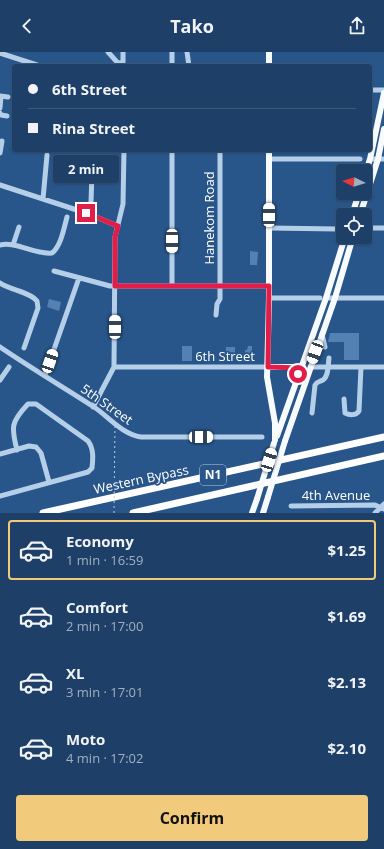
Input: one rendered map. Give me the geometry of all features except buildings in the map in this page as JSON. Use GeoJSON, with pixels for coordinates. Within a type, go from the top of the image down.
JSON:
{"type":"FeatureCollection","features":[{"type":"Feature","properties":{"kind":"highway","name":"Western Bypass"},"geometry":{"type":"LineString","coordinates":[[43,513],[384,437]]}},
{"type":"Feature","properties":{"kind":"highway","name":"N1"},"geometry":{"type":"LineString","coordinates":[[133,513],[384,456]]}},
{"type":"Feature","properties":{"kind":"main road"},"geometry":{"type":"LineString","coordinates":[[269,52],[269,64]]}},
{"type":"Feature","properties":{"kind":"main road"},"geometry":{"type":"LineString","coordinates":[[372,150],[384,93]]}},
{"type":"Feature","properties":{"kind":"main road"},"geometry":{"type":"LineString","coordinates":[[363,208],[381,159],[384,129]]}},
{"type":"Feature","properties":{"kind":"main road"},"geometry":{"type":"LineString","coordinates":[[269,152],[268,384],[275,422],[275,442]]}},
{"type":"Feature","properties":{"kind":"main road"},"geometry":{"type":"LineString","coordinates":[[368,164],[371,152]]}},
{"type":"Feature","properties":{"kind":"main road"},"geometry":{"type":"LineString","coordinates":[[252,513],[323,298],[342,244]]}},
{"type":"Feature","properties":{"kind":"main road"},"geometry":{"type":"LineString","coordinates":[[263,513],[285,441],[335,298],[351,244]]}},
{"type":"Feature","properties":{"kind":"main road","name":"6th Street"},"geometry":{"type":"LineString","coordinates":[[268,367],[310,367]]}},
{"type":"Feature","properties":{"kind":"street"},"geometry":{"type":"LineString","coordinates":[[108,52],[116,62],[121,64]]}},
{"type":"Feature","properties":{"kind":"street"},"geometry":{"type":"LineString","coordinates":[[123,52],[123,64]]}},
{"type":"Feature","properties":{"kind":"street"},"geometry":{"type":"LineString","coordinates":[[172,52],[172,64]]}},
{"type":"Feature","properties":{"kind":"street"},"geometry":{"type":"LineString","coordinates":[[187,52],[189,64]]}},
{"type":"Feature","properties":{"kind":"street"},"geometry":{"type":"LineString","coordinates":[[0,53],[34,64]]}},
{"type":"Feature","properties":{"kind":"street"},"geometry":{"type":"LineString","coordinates":[[372,90],[384,90]]}},
{"type":"Feature","properties":{"kind":"street"},"geometry":{"type":"LineString","coordinates":[[0,108],[0,96],[8,97]]}},
{"type":"Feature","properties":{"kind":"street"},"geometry":{"type":"LineString","coordinates":[[0,113],[1,115],[7,116]]}},
{"type":"Feature","properties":{"kind":"street"},"geometry":{"type":"LineString","coordinates":[[0,153],[2,141]]}},
{"type":"Feature","properties":{"kind":"street"},"geometry":{"type":"LineString","coordinates":[[93,407],[114,367],[115,237],[123,204],[124,152]]}},
{"type":"Feature","properties":{"kind":"street"},"geometry":{"type":"LineString","coordinates":[[172,152],[172,286]]}},
{"type":"Feature","properties":{"kind":"street","name":"Hanekom Road"},"geometry":{"type":"LineString","coordinates":[[216,315],[217,304],[220,300],[220,152]]}},
{"type":"Feature","properties":{"kind":"street"},"geometry":{"type":"LineString","coordinates":[[43,199],[47,155]]}},
{"type":"Feature","properties":{"kind":"street"},"geometry":{"type":"LineString","coordinates":[[269,159],[360,159]]}},
{"type":"Feature","properties":{"kind":"street"},"geometry":{"type":"LineString","coordinates":[[370,159],[381,159]]}},
{"type":"Feature","properties":{"kind":"street"},"geometry":{"type":"LineString","coordinates":[[86,213],[91,202],[92,173]]}},
{"type":"Feature","properties":{"kind":"street"},"geometry":{"type":"LineString","coordinates":[[0,185],[86,213],[118,226]]}},
{"type":"Feature","properties":{"kind":"street"},"geometry":{"type":"LineString","coordinates":[[0,245],[13,245],[31,250],[52,253],[59,243],[67,217]]}},
{"type":"Feature","properties":{"kind":"street"},"geometry":{"type":"LineString","coordinates":[[13,245],[19,227]]}},
{"type":"Feature","properties":{"kind":"street"},"geometry":{"type":"LineString","coordinates":[[269,228],[336,229]]}},
{"type":"Feature","properties":{"kind":"street"},"geometry":{"type":"LineString","coordinates":[[372,228],[384,228]]}},
{"type":"Feature","properties":{"kind":"street"},"geometry":{"type":"LineString","coordinates":[[54,271],[115,286],[269,286]]}},
{"type":"Feature","properties":{"kind":"street"},"geometry":{"type":"LineString","coordinates":[[45,375],[79,278]]}},
{"type":"Feature","properties":{"kind":"street"},"geometry":{"type":"LineString","coordinates":[[0,283],[4,286],[31,296],[38,301],[38,308],[24,348]]}},
{"type":"Feature","properties":{"kind":"street"},"geometry":{"type":"LineString","coordinates":[[269,298],[384,298]]}},
{"type":"Feature","properties":{"kind":"street","name":"5th Street"},"geometry":{"type":"LineString","coordinates":[[0,346],[93,407],[129,433],[141,437],[262,437]]}},
{"type":"Feature","properties":{"kind":"street"},"geometry":{"type":"LineString","coordinates":[[312,413],[314,385],[326,377],[329,358]]}},
{"type":"Feature","properties":{"kind":"street"},"geometry":{"type":"LineString","coordinates":[[0,380],[9,367]]}},
{"type":"Feature","properties":{"kind":"street","name":"6th Street"},"geometry":{"type":"LineString","coordinates":[[114,367],[268,367]]}},
{"type":"Feature","properties":{"kind":"street","name":"6th Street"},"geometry":{"type":"LineString","coordinates":[[310,367],[384,367]]}},
{"type":"Feature","properties":{"kind":"street"},"geometry":{"type":"LineString","coordinates":[[344,399],[345,413],[355,415],[358,413],[361,367]]}},
{"type":"Feature","properties":{"kind":"street"},"geometry":{"type":"LineString","coordinates":[[0,496],[88,472],[92,468],[93,458],[88,441],[39,406],[30,403],[24,408],[13,426],[17,450]]}},
{"type":"Feature","properties":{"kind":"street"},"geometry":{"type":"LineString","coordinates":[[0,454],[33,446],[39,449],[49,482]]}},
{"type":"Feature","properties":{"kind":"street","name":"4th Avenue"},"geometry":{"type":"LineString","coordinates":[[291,506],[375,505],[383,507]]}},
{"type":"Feature","properties":{"kind":"street"},"geometry":{"type":"LineString","coordinates":[[375,513],[383,507]]}},
{"type":"Feature","properties":{"kind":"path"},"geometry":{"type":"LineString","coordinates":[[114,513],[115,423]]}},
{"type":"Feature","properties":{"kind":"route"},"geometry":{"type":"LineString","coordinates":[[86,213],[118,226],[115,237],[115,286],[269,286],[268,367],[300,368],[298,374]]}}]}
